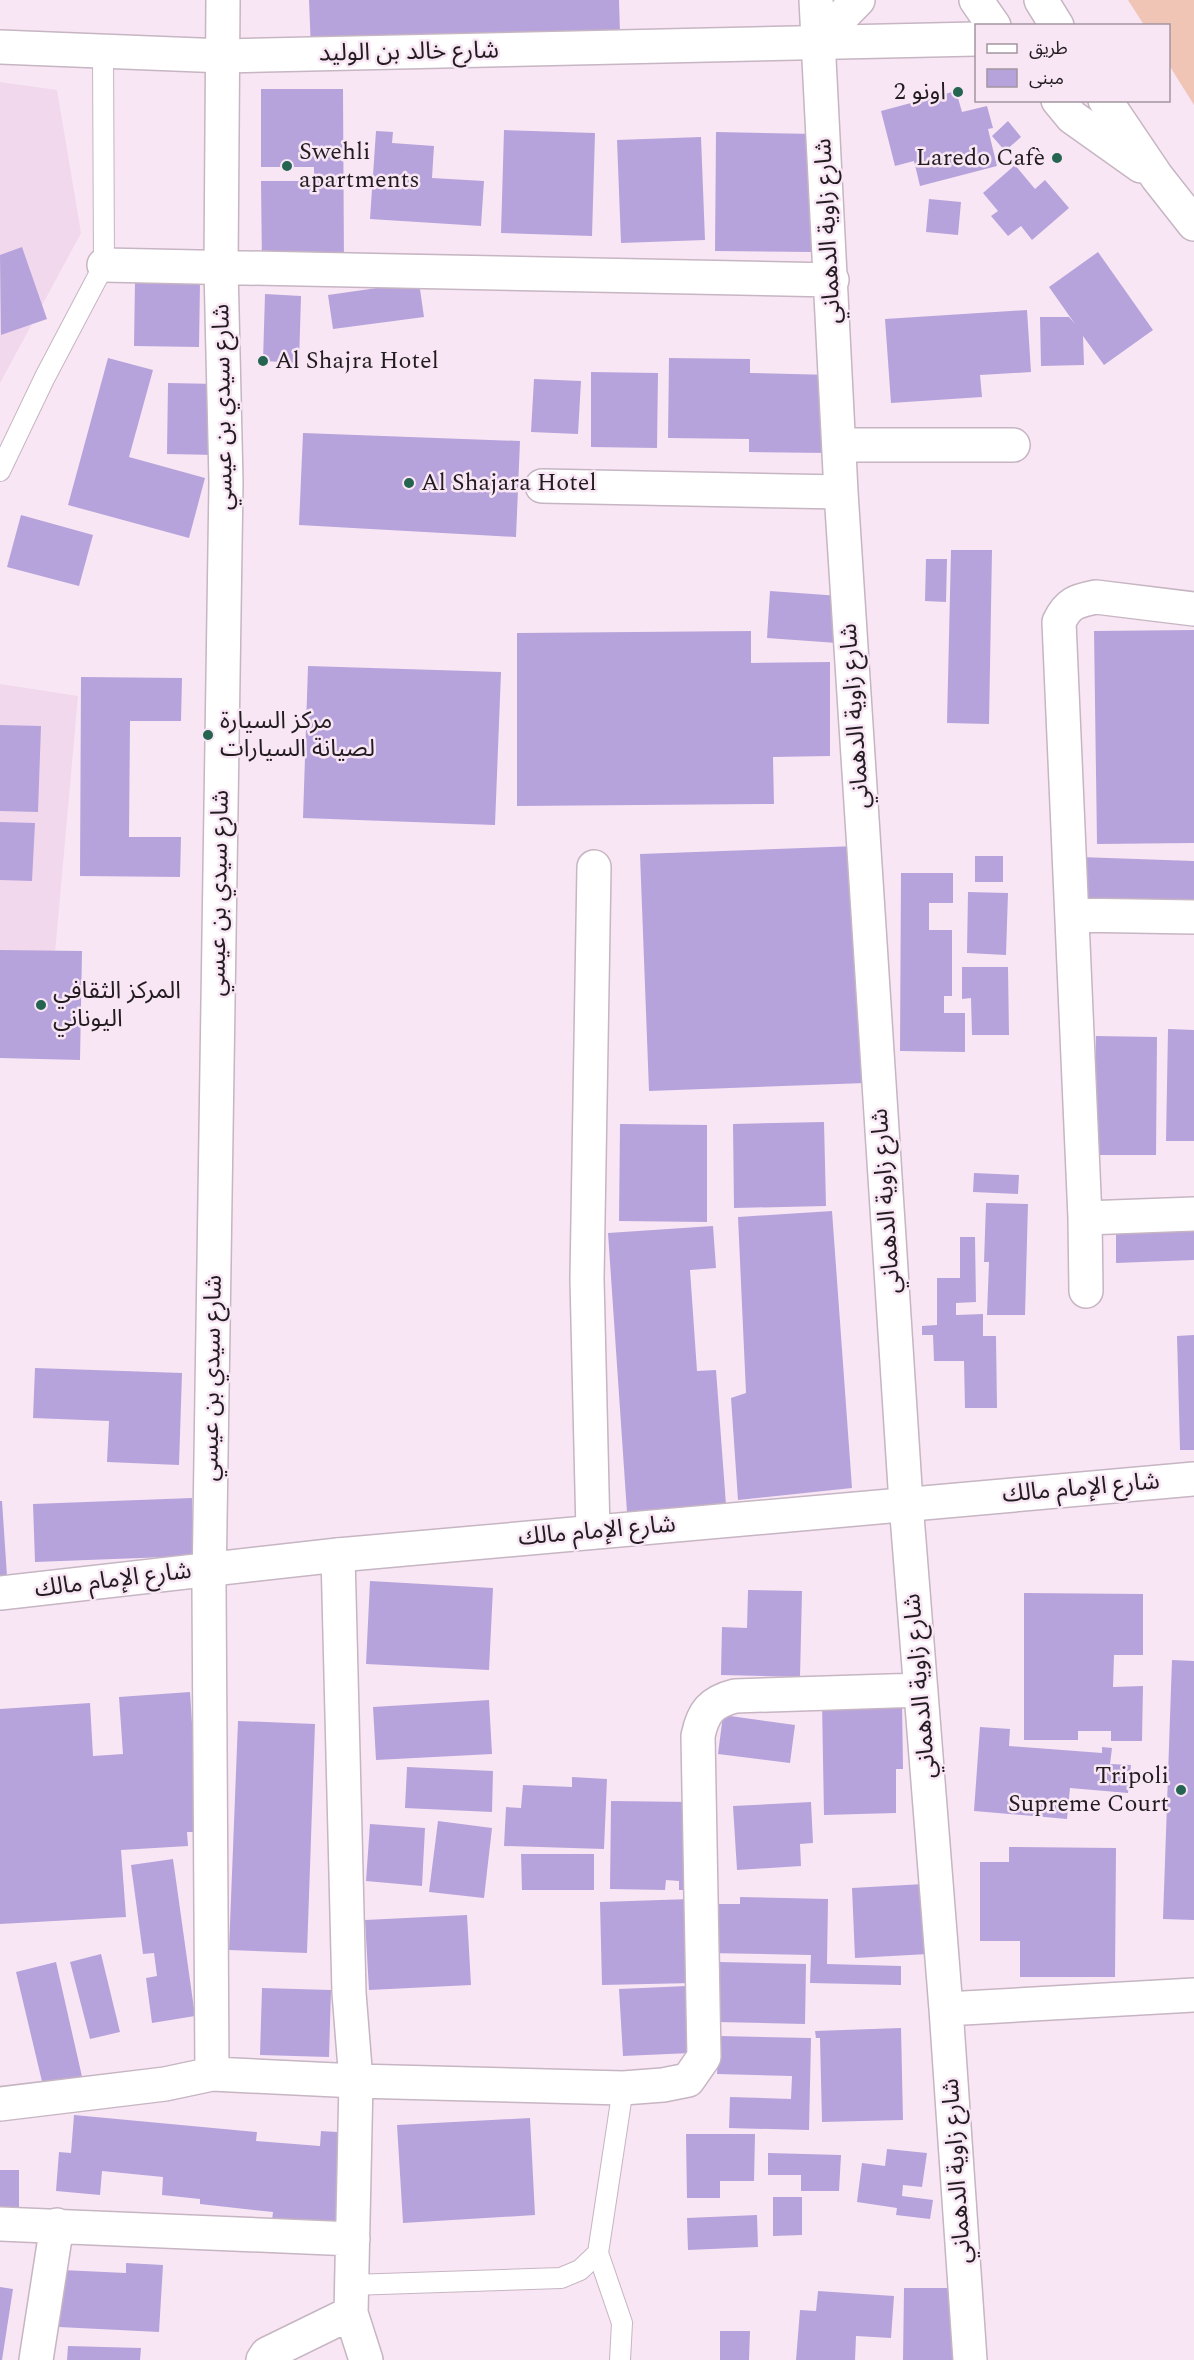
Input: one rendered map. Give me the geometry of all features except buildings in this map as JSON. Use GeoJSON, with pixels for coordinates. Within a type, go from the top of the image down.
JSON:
{"type":"FeatureCollection","features":[{"type":"Feature","properties":{"kind":"street","name":"شارع سيدي بن عيسي"},"geometry":{"type":"LineString","coordinates":[[212,2074],[209,1569],[226,482],[221,268],[223,0]]}},
{"type":"Feature","properties":{"kind":"street","name":"شارع زاوية الدهماني"},"geometry":{"type":"LineString","coordinates":[[816,0],[841,492],[906,1503],[946,2009],[970,2360]]}},
{"type":"Feature","properties":{"kind":"street"},"geometry":{"type":"LineString","coordinates":[[817,42],[858,0]]}},
{"type":"Feature","properties":{"kind":"street"},"geometry":{"type":"LineString","coordinates":[[976,0],[993,24]]}},
{"type":"Feature","properties":{"kind":"street"},"geometry":{"type":"LineString","coordinates":[[1041,0],[1056,24]]}},
{"type":"Feature","properties":{"kind":"street","name":"شارع خالد بن الوليد"},"geometry":{"type":"LineString","coordinates":[[0,47],[224,56],[975,39]]}},
{"type":"Feature","properties":{"kind":"street"},"geometry":{"type":"LineString","coordinates":[[1060,102],[1072,117],[1157,177]]}},
{"type":"Feature","properties":{"kind":"street"},"geometry":{"type":"LineString","coordinates":[[1106,102],[1157,177],[1194,224]]}},
{"type":"Feature","properties":{"kind":"street"},"geometry":{"type":"LineString","coordinates":[[104,265],[832,280]]}},
{"type":"Feature","properties":{"kind":"street"},"geometry":{"type":"LineString","coordinates":[[839,445],[1013,446]]}},
{"type":"Feature","properties":{"kind":"street"},"geometry":{"type":"LineString","coordinates":[[542,486],[841,492]]}},
{"type":"Feature","properties":{"kind":"street"},"geometry":{"type":"LineString","coordinates":[[1086,1291],[1085,1218],[1059,622],[1066,608],[1079,600],[1095,597],[1194,609]]}},
{"type":"Feature","properties":{"kind":"street"},"geometry":{"type":"LineString","coordinates":[[593,1532],[587,1279],[594,867]]}},
{"type":"Feature","properties":{"kind":"street"},"geometry":{"type":"LineString","coordinates":[[1071,915],[1194,917]]}},
{"type":"Feature","properties":{"kind":"street"},"geometry":{"type":"LineString","coordinates":[[1085,1218],[1194,1215]]}},
{"type":"Feature","properties":{"kind":"street","name":"شارع الإمام مالك"},"geometry":{"type":"LineString","coordinates":[[0,1593],[338,1555],[1194,1479]]}},
{"type":"Feature","properties":{"kind":"street"},"geometry":{"type":"LineString","coordinates":[[338,1555],[349,1993],[356,2081],[351,2299],[366,2360]]}},
{"type":"Feature","properties":{"kind":"street"},"geometry":{"type":"LineString","coordinates":[[0,2104],[165,2084],[212,2074],[356,2081],[623,2088],[663,2085],[688,2080],[704,2057],[699,1736],[701,1721],[710,1708],[722,1700],[735,1696],[921,1690]]}},
{"type":"Feature","properties":{"kind":"street"},"geometry":{"type":"LineString","coordinates":[[946,2009],[1194,1995]]}},
{"type":"Feature","properties":{"kind":"street"},"geometry":{"type":"LineString","coordinates":[[0,2224],[353,2239]]}},
{"type":"Feature","properties":{"kind":"street"},"geometry":{"type":"LineString","coordinates":[[36,2360],[57,2225]]}},
{"type":"Feature","properties":{"kind":"street"},"geometry":{"type":"LineString","coordinates":[[263,2360],[267,2354],[351,2299]]}},
{"type":"Feature","properties":{"kind":"lane"},"geometry":{"type":"LineString","coordinates":[[0,471],[45,377],[104,265],[103,50]]}},
{"type":"Feature","properties":{"kind":"lane"},"geometry":{"type":"LineString","coordinates":[[620,2360],[622,2323],[598,2253],[623,2088]]}},
{"type":"Feature","properties":{"kind":"lane"},"geometry":{"type":"LineString","coordinates":[[351,2299],[561,2278],[580,2270],[598,2253]]}},
{"type":"Feature","properties":{"kind":"shaded area"},"geometry":{"type":"Polygon","coordinates":[[[1128,0],[1194,0],[1194,105],[1170,67],[1170,24],[1143,24],[1128,0]]]}},
{"type":"Feature","properties":{"kind":"shaded area"},"geometry":{"type":"Polygon","coordinates":[[[0,82],[57,90],[81,233],[0,383],[0,82]]]}},
{"type":"Feature","properties":{"kind":"shaded area"},"geometry":{"type":"Polygon","coordinates":[[[0,684],[78,696],[55,953],[0,951],[0,684]]]}},
{"type":"Feature","properties":{"kind":"place","name":"اونو 2"},"geometry":{"type":"Point","coordinates":[958,92]}},
{"type":"Feature","properties":{"kind":"place","name":"Laredo Cafè"},"geometry":{"type":"Point","coordinates":[1057,158]}},
{"type":"Feature","properties":{"kind":"place","name":"Swehli apartments"},"geometry":{"type":"Point","coordinates":[287,166]}},
{"type":"Feature","properties":{"kind":"place","name":"Al Shajra Hotel"},"geometry":{"type":"Point","coordinates":[263,361]}},
{"type":"Feature","properties":{"kind":"place","name":"Al Shajara Hotel"},"geometry":{"type":"Point","coordinates":[409,483]}},
{"type":"Feature","properties":{"kind":"place","name":"مركز السيارة لصيانة السيارات"},"geometry":{"type":"Point","coordinates":[208,735]}},
{"type":"Feature","properties":{"kind":"place","name":"المركز الثقافي اليوناني"},"geometry":{"type":"Point","coordinates":[41,1005]}},
{"type":"Feature","properties":{"kind":"place","name":"Tripoli Supreme Court"},"geometry":{"type":"Point","coordinates":[1181,1790]}}]}
